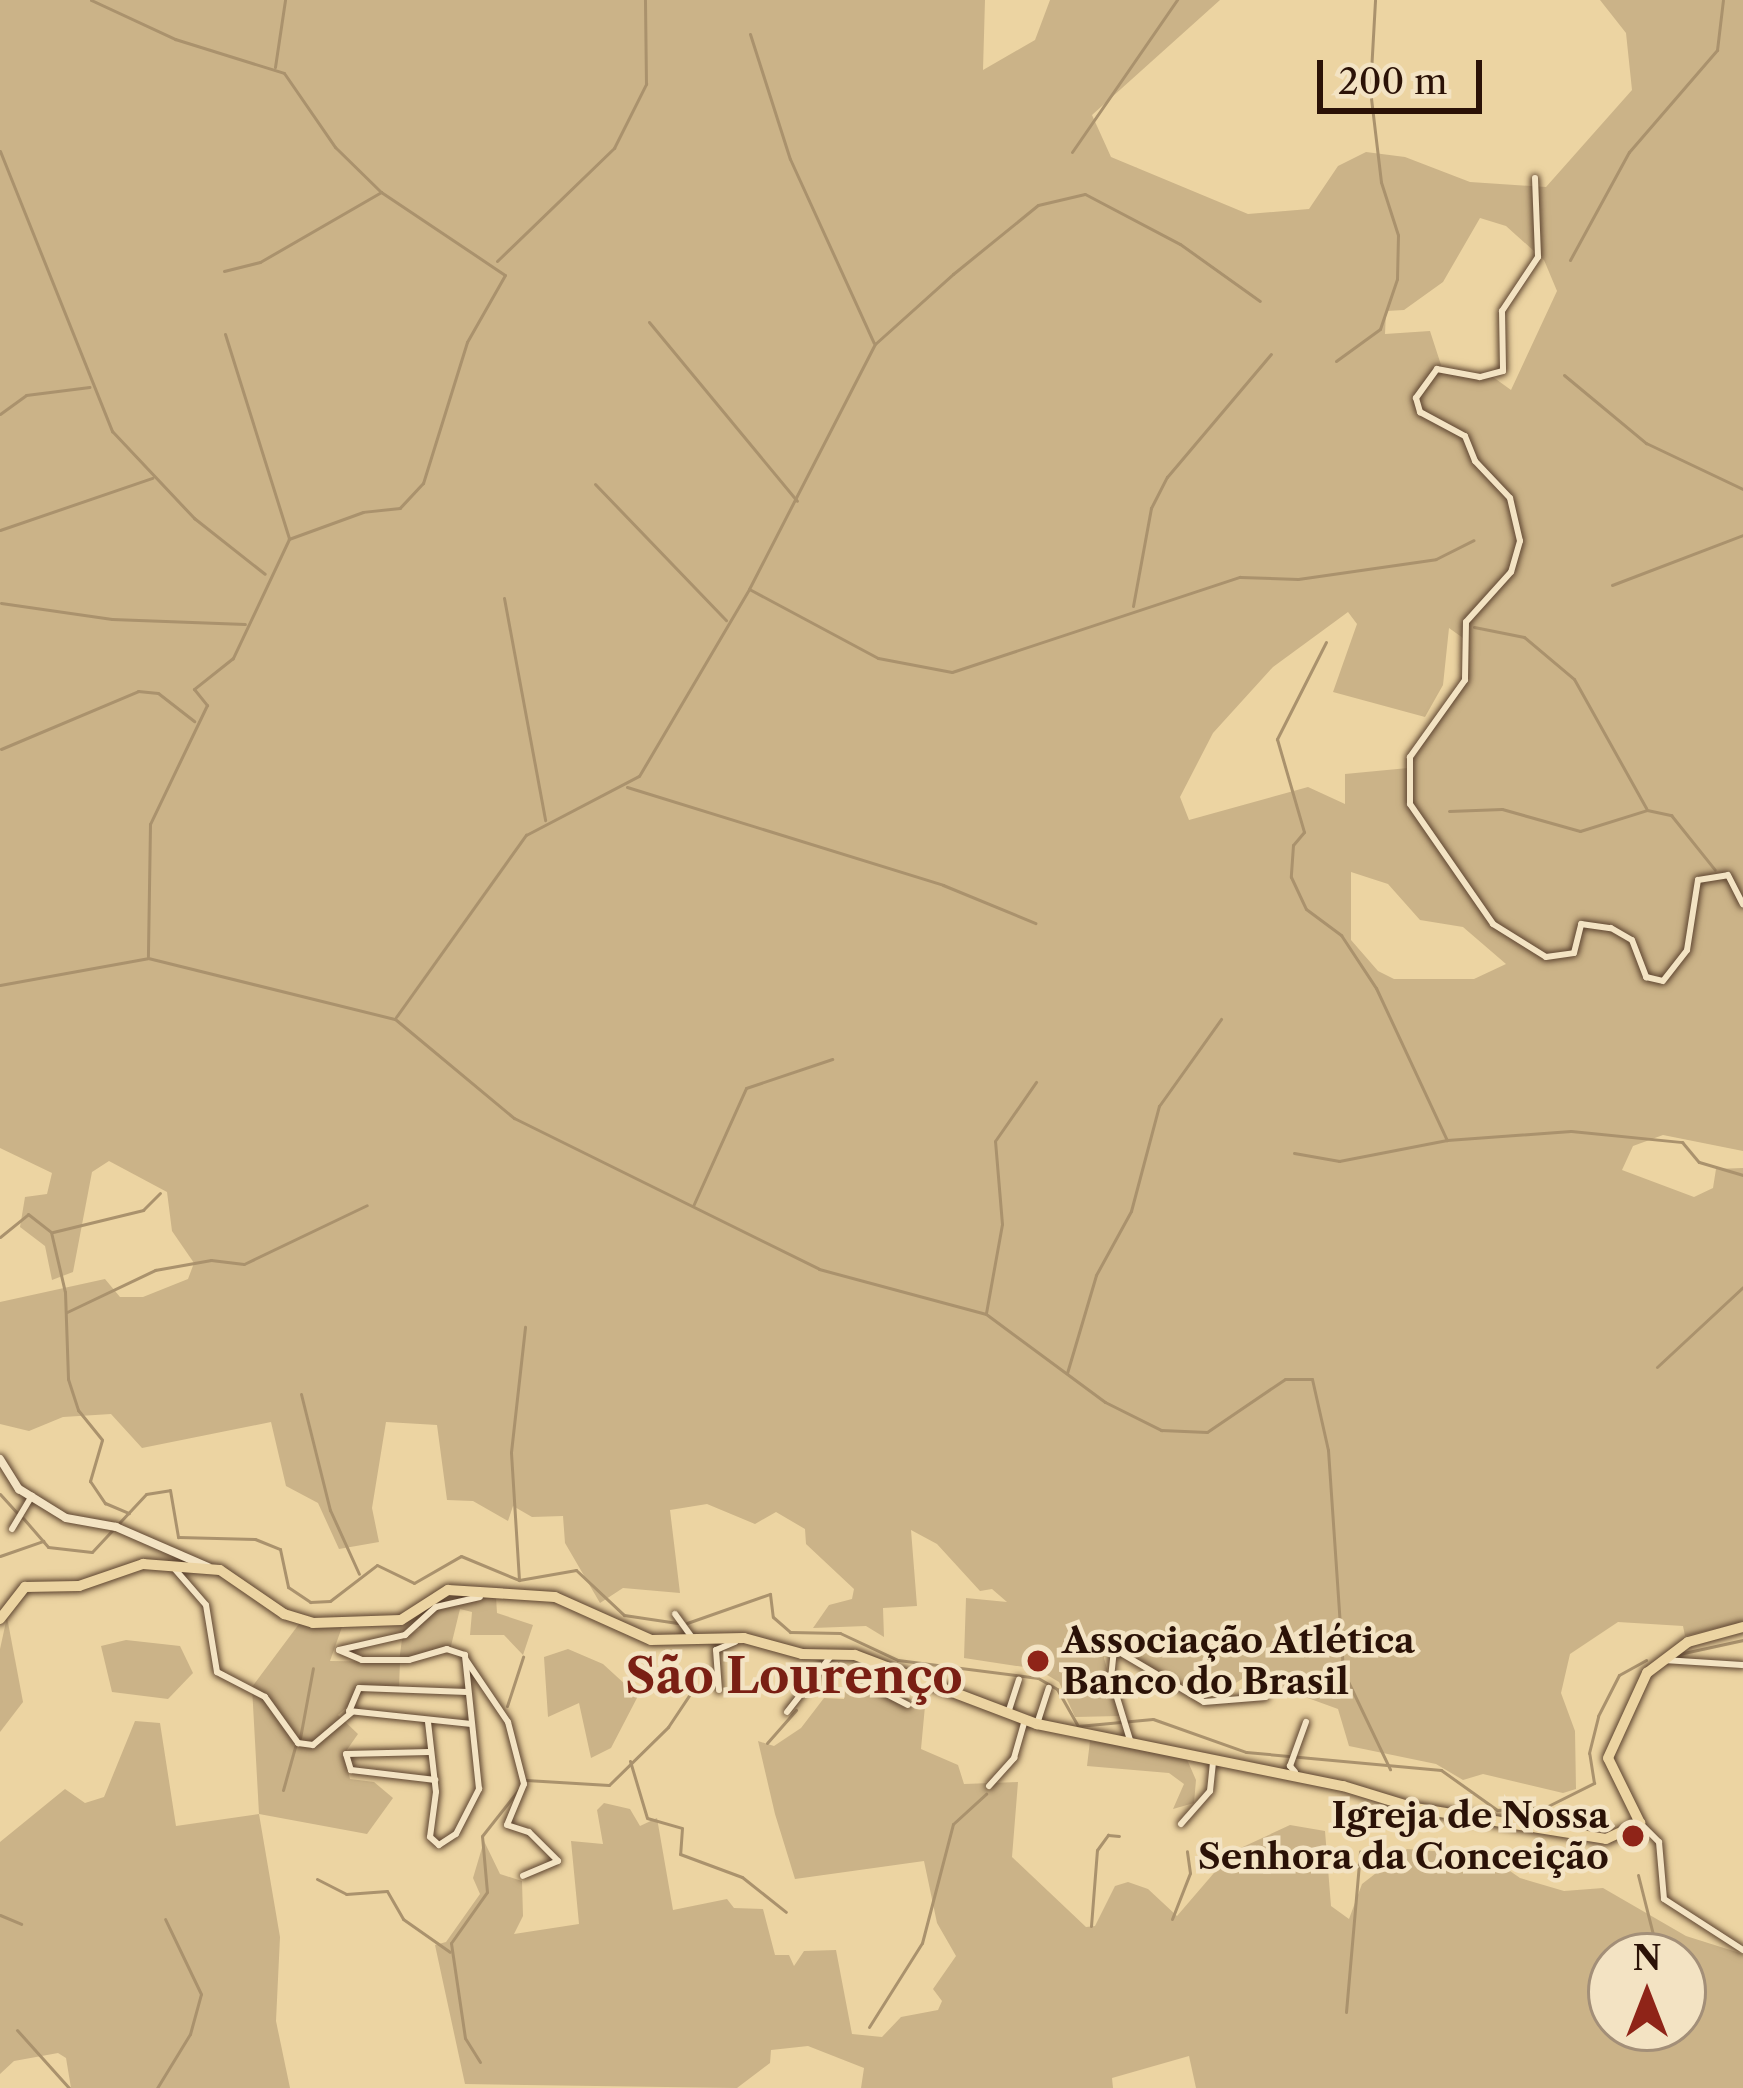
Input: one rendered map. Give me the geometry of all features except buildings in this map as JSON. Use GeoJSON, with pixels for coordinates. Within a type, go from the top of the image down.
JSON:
{"type":"FeatureCollection","features":[{"type":"Feature","properties":{"kind":"main road"},"geometry":{"type":"LineString","coordinates":[[0,1619],[25,1587],[79,1586],[132,1566],[208,1567],[313,1623],[401,1620],[448,1590],[563,1598],[629,1633],[744,1638],[866,1659],[1031,1722],[1561,1836],[1622,1837],[1640,1823],[1609,1753],[1658,1659],[1743,1627]]}},
{"type":"Feature","properties":{"kind":"street"},"geometry":{"type":"LineString","coordinates":[[1535,178],[1538,257],[1502,311],[1509,347],[1503,370],[1480,377],[1437,369],[1416,398],[1417,410],[1465,436],[1475,461],[1510,498],[1520,541],[1511,572],[1466,622],[1465,680],[1410,757],[1408,798],[1493,924],[1546,957],[1574,953],[1580,924],[1611,928],[1631,940],[1646,977],[1663,981],[1687,950],[1698,880],[1728,875],[1743,904]]}},
{"type":"Feature","properties":{"kind":"street"},"geometry":{"type":"LineString","coordinates":[[0,1459],[32,1496],[65,1518],[116,1527],[208,1567]]}},
{"type":"Feature","properties":{"kind":"street"},"geometry":{"type":"LineString","coordinates":[[12,1529],[32,1496]]}},
{"type":"Feature","properties":{"kind":"street"},"geometry":{"type":"LineString","coordinates":[[172,1565],[206,1605],[217,1672],[266,1697],[298,1743],[313,1744],[350,1713],[359,1688],[467,1692]]}},
{"type":"Feature","properties":{"kind":"street"},"geometry":{"type":"LineString","coordinates":[[495,1593],[447,1602],[405,1635],[338,1652],[404,1660],[454,1649],[466,1660],[508,1722],[524,1784],[507,1825],[529,1832],[558,1861],[523,1876]]}},
{"type":"Feature","properties":{"kind":"street"},"geometry":{"type":"LineString","coordinates":[[679,1620],[693,1639]]}},
{"type":"Feature","properties":{"kind":"street"},"geometry":{"type":"LineString","coordinates":[[719,1690],[716,1650],[744,1638]]}},
{"type":"Feature","properties":{"kind":"street"},"geometry":{"type":"LineString","coordinates":[[1130,1740],[1111,1678],[1114,1649],[1204,1702],[1266,1696]]}},
{"type":"Feature","properties":{"kind":"street"},"geometry":{"type":"LineString","coordinates":[[787,1712],[833,1653]]}},
{"type":"Feature","properties":{"kind":"street"},"geometry":{"type":"LineString","coordinates":[[866,1659],[867,1684],[908,1705]]}},
{"type":"Feature","properties":{"kind":"street"},"geometry":{"type":"LineString","coordinates":[[1658,1659],[1694,1672],[1743,1665]]}},
{"type":"Feature","properties":{"kind":"street"},"geometry":{"type":"LineString","coordinates":[[428,1722],[436,1780],[435,1845],[456,1834],[478,1794],[466,1660]]}},
{"type":"Feature","properties":{"kind":"street"},"geometry":{"type":"LineString","coordinates":[[1008,1714],[1019,1680]]}},
{"type":"Feature","properties":{"kind":"street"},"geometry":{"type":"LineString","coordinates":[[989,1786],[1013,1758],[1049,1688]]}},
{"type":"Feature","properties":{"kind":"street"},"geometry":{"type":"LineString","coordinates":[[350,1713],[471,1724]]}},
{"type":"Feature","properties":{"kind":"street"},"geometry":{"type":"LineString","coordinates":[[1306,1722],[1291,1770],[1333,1784]]}},
{"type":"Feature","properties":{"kind":"street"},"geometry":{"type":"LineString","coordinates":[[429,1752],[351,1749],[346,1763],[436,1780]]}},
{"type":"Feature","properties":{"kind":"street"},"geometry":{"type":"LineString","coordinates":[[1181,1824],[1210,1791],[1214,1758]]}},
{"type":"Feature","properties":{"kind":"street"},"geometry":{"type":"LineString","coordinates":[[1640,1823],[1659,1842],[1666,1903],[1743,1950]]}},
{"type":"Feature","properties":{"kind":"shaded area"},"geometry":{"type":"Polygon","coordinates":[[[0,0],[985,0],[983,70],[1035,40],[1050,0],[1220,0],[1092,115],[1111,157],[1248,214],[1309,209],[1338,166],[1366,152],[1405,157],[1470,182],[1546,187],[1632,90],[1626,33],[1600,0],[1743,0],[1743,1151],[1663,1135],[1633,1146],[1622,1170],[1694,1197],[1713,1188],[1716,1169],[1743,1168],[1743,1622],[1685,1636],[1683,1626],[1618,1622],[1570,1654],[1561,1693],[1575,1731],[1576,1789],[1563,1793],[1483,1774],[1463,1780],[1436,1764],[1349,1746],[1338,1709],[1247,1676],[1211,1698],[1166,1689],[1109,1634],[1104,1658],[1120,1716],[1075,1717],[1059,1682],[1037,1669],[964,1658],[966,1598],[1007,1602],[992,1589],[980,1591],[937,1544],[911,1530],[917,1606],[883,1608],[884,1637],[866,1626],[813,1628],[829,1605],[852,1599],[854,1589],[806,1544],[805,1529],[776,1512],[755,1524],[707,1504],[670,1510],[680,1593],[623,1588],[600,1603],[565,1543],[563,1516],[532,1517],[513,1506],[508,1521],[473,1501],[447,1500],[437,1425],[386,1422],[372,1508],[379,1542],[339,1549],[318,1503],[286,1486],[271,1422],[142,1448],[111,1414],[63,1417],[29,1431],[0,1424],[0,1302],[105,1279],[120,1297],[143,1297],[188,1279],[194,1263],[172,1231],[167,1192],[109,1161],[92,1172],[73,1272],[52,1280],[45,1246],[20,1227],[25,1197],[47,1194],[52,1173],[0,1148],[0,0]],[[1480,218],[1443,282],[1404,310],[1386,311],[1385,334],[1430,331],[1442,368],[1493,377],[1511,390],[1557,291],[1544,260],[1506,226],[1480,218]],[[1348,612],[1273,667],[1213,733],[1180,797],[1189,820],[1308,787],[1345,804],[1345,774],[1408,768],[1464,678],[1463,638],[1449,628],[1443,685],[1425,717],[1333,692],[1357,624],[1348,612]],[[1351,872],[1351,940],[1378,971],[1394,979],[1474,979],[1506,964],[1463,927],[1420,920],[1388,884],[1351,872]]]}},
{"type":"Feature","properties":{"kind":"shaded area"},"geometry":{"type":"Polygon","coordinates":[[[447,1593],[496,1597],[497,1613],[533,1625],[523,1655],[504,1635],[470,1635],[472,1612],[460,1609],[450,1650],[400,1662],[399,1687],[365,1691],[338,1715],[358,1734],[344,1754],[350,1779],[374,1782],[393,1798],[367,1834],[259,1814],[252,1687],[299,1624],[342,1627],[330,1661],[399,1662],[402,1639],[420,1629],[415,1618],[447,1593]]]}},
{"type":"Feature","properties":{"kind":"shaded area"},"geometry":{"type":"Polygon","coordinates":[[[7,1617],[23,1702],[0,1732],[0,1649],[7,1617]]]}},
{"type":"Feature","properties":{"kind":"shaded area"},"geometry":{"type":"Polygon","coordinates":[[[126,1640],[180,1646],[193,1673],[168,1699],[112,1692],[101,1646],[126,1640]]]}},
{"type":"Feature","properties":{"kind":"shaded area"},"geometry":{"type":"Polygon","coordinates":[[[568,1649],[603,1664],[638,1696],[611,1748],[591,1758],[579,1703],[548,1717],[544,1657],[568,1649]]]}},
{"type":"Feature","properties":{"kind":"shaded area"},"geometry":{"type":"Polygon","coordinates":[[[848,1672],[925,1706],[921,1749],[958,1765],[964,1784],[1018,1782],[1012,1857],[1086,1927],[1095,1926],[1115,1886],[1128,1882],[1148,1889],[1177,1916],[1232,1852],[1290,1825],[1325,1831],[1331,1906],[1349,1919],[1362,1884],[1407,1849],[1487,1855],[1520,1878],[1564,1891],[1603,1888],[1679,1932],[1587,1932],[1587,2052],[1707,2052],[1707,1943],[1743,1954],[1743,2088],[1196,2088],[1189,2056],[1112,2078],[1113,2088],[861,2088],[864,2068],[808,2046],[771,2050],[770,2063],[737,2088],[465,2084],[435,1945],[446,1942],[480,1894],[473,1878],[484,1841],[500,1874],[522,1881],[523,1916],[514,1934],[579,1924],[571,1841],[603,1844],[597,1810],[604,1803],[630,1809],[640,1826],[657,1818],[673,1910],[727,1899],[734,1908],[763,1909],[775,1955],[789,1955],[794,1966],[804,1951],[836,1950],[852,2034],[882,2037],[901,2017],[938,2010],[942,2001],[933,1989],[956,1956],[937,1923],[924,1861],[795,1879],[758,1741],[774,1746],[801,1728],[824,1698],[844,1699],[848,1672]]]}},
{"type":"Feature","properties":{"kind":"shaded area"},"geometry":{"type":"Polygon","coordinates":[[[135,1721],[160,1723],[176,1826],[259,1814],[280,1937],[276,2021],[290,2088],[71,2088],[66,2058],[58,2053],[14,2061],[0,2074],[0,1842],[65,1789],[85,1803],[104,1797],[135,1721]]]}},
{"type":"Feature","properties":{"kind":"shaded area"},"geometry":{"type":"Polygon","coordinates":[[[1090,1741],[1185,1755],[1196,1780],[1194,1803],[1173,1809],[1184,1784],[1169,1773],[1087,1766],[1090,1741]]]}},
{"type":"Feature","properties":{"kind":"waterway"},"geometry":{"type":"LineString","coordinates":[[91,0],[175,39],[284,73],[335,147],[381,192],[505,275],[467,342],[423,483],[400,508],[363,512],[289,539],[233,658],[194,689],[207,705],[150,824],[148,956]]}},
{"type":"Feature","properties":{"kind":"waterway"},"geometry":{"type":"LineString","coordinates":[[275,67],[285,0]]}},
{"type":"Feature","properties":{"kind":"waterway"},"geometry":{"type":"LineString","coordinates":[[497,261],[614,148],[646,84],[645,0]]}},
{"type":"Feature","properties":{"kind":"waterway"},"geometry":{"type":"LineString","coordinates":[[1072,152],[1177,0]]}},
{"type":"Feature","properties":{"kind":"waterway"},"geometry":{"type":"LineString","coordinates":[[1336,361],[1380,329],[1397,279],[1398,235],[1381,182],[1370,90],[1375,0]]}},
{"type":"Feature","properties":{"kind":"waterway"},"geometry":{"type":"LineString","coordinates":[[1570,260],[1629,152],[1717,50],[1723,0]]}},
{"type":"Feature","properties":{"kind":"waterway"},"geometry":{"type":"LineString","coordinates":[[750,34],[790,159],[874,343]]}},
{"type":"Feature","properties":{"kind":"waterway"},"geometry":{"type":"LineString","coordinates":[[0,151],[112,431],[194,518],[265,574]]}},
{"type":"Feature","properties":{"kind":"waterway"},"geometry":{"type":"LineString","coordinates":[[224,271],[260,262],[381,192]]}},
{"type":"Feature","properties":{"kind":"waterway"},"geometry":{"type":"LineString","coordinates":[[396,1017],[526,835],[639,776],[749,589],[875,344],[953,274],[1038,205],[1085,194],[1180,244],[1260,301]]}},
{"type":"Feature","properties":{"kind":"waterway"},"geometry":{"type":"LineString","coordinates":[[649,322],[797,501]]}},
{"type":"Feature","properties":{"kind":"waterway"},"geometry":{"type":"LineString","coordinates":[[225,334],[289,538]]}},
{"type":"Feature","properties":{"kind":"waterway"},"geometry":{"type":"LineString","coordinates":[[1133,606],[1151,508],[1167,477],[1271,354]]}},
{"type":"Feature","properties":{"kind":"waterway"},"geometry":{"type":"LineString","coordinates":[[1564,375],[1646,443],[1743,489]]}},
{"type":"Feature","properties":{"kind":"waterway"},"geometry":{"type":"LineString","coordinates":[[0,414],[26,395],[89,387]]}},
{"type":"Feature","properties":{"kind":"waterway"},"geometry":{"type":"LineString","coordinates":[[0,530],[152,478]]}},
{"type":"Feature","properties":{"kind":"waterway"},"geometry":{"type":"LineString","coordinates":[[595,484],[726,620]]}},
{"type":"Feature","properties":{"kind":"waterway"},"geometry":{"type":"LineString","coordinates":[[1612,585],[1743,535]]}},
{"type":"Feature","properties":{"kind":"waterway"},"geometry":{"type":"LineString","coordinates":[[751,590],[878,658],[952,672],[1240,577],[1298,579],[1436,559],[1474,540]]}},
{"type":"Feature","properties":{"kind":"waterway"},"geometry":{"type":"LineString","coordinates":[[504,598],[545,820]]}},
{"type":"Feature","properties":{"kind":"waterway"},"geometry":{"type":"LineString","coordinates":[[1,603],[112,619],[245,624]]}},
{"type":"Feature","properties":{"kind":"waterway"},"geometry":{"type":"LineString","coordinates":[[1474,627],[1524,637],[1574,679],[1646,808]]}},
{"type":"Feature","properties":{"kind":"waterway"},"geometry":{"type":"LineString","coordinates":[[1326,642],[1277,739],[1304,832],[1293,845],[1291,877],[1306,909],[1341,935],[1376,988],[1447,1140]]}},
{"type":"Feature","properties":{"kind":"waterway"},"geometry":{"type":"LineString","coordinates":[[1,749],[138,691],[158,693],[194,721]]}},
{"type":"Feature","properties":{"kind":"waterway"},"geometry":{"type":"LineString","coordinates":[[627,787],[943,885],[1035,923]]}},
{"type":"Feature","properties":{"kind":"waterway"},"geometry":{"type":"LineString","coordinates":[[1449,811],[1502,809],[1580,831],[1647,810],[1671,815],[1715,870]]}},
{"type":"Feature","properties":{"kind":"waterway"},"geometry":{"type":"LineString","coordinates":[[0,985],[148,958],[395,1019],[514,1118],[819,1269],[986,1314],[1105,1402],[1161,1430],[1207,1432],[1285,1379],[1312,1379],[1328,1450],[1343,1671],[1390,1769]]}},
{"type":"Feature","properties":{"kind":"waterway"},"geometry":{"type":"LineString","coordinates":[[1067,1373],[1096,1275],[1131,1211],[1159,1106],[1221,1019]]}},
{"type":"Feature","properties":{"kind":"waterway"},"geometry":{"type":"LineString","coordinates":[[693,1206],[746,1088],[832,1059]]}},
{"type":"Feature","properties":{"kind":"waterway"},"geometry":{"type":"LineString","coordinates":[[986,1313],[1002,1224],[995,1141],[1036,1082]]}},
{"type":"Feature","properties":{"kind":"waterway"},"geometry":{"type":"LineString","coordinates":[[1294,1153],[1339,1161],[1447,1140],[1571,1131],[1682,1142],[1699,1162],[1743,1175]]}},
{"type":"Feature","properties":{"kind":"waterway"},"geometry":{"type":"LineString","coordinates":[[53,1232],[143,1210],[160,1193]]}},
{"type":"Feature","properties":{"kind":"waterway"},"geometry":{"type":"LineString","coordinates":[[67,1312],[155,1270],[211,1260],[244,1264],[367,1205]]}},
{"type":"Feature","properties":{"kind":"waterway"},"geometry":{"type":"LineString","coordinates":[[0,1237],[28,1214],[51,1232],[65,1292],[68,1379],[78,1410],[102,1440],[90,1481],[105,1503],[129,1513]]}},
{"type":"Feature","properties":{"kind":"waterway"},"geometry":{"type":"LineString","coordinates":[[1657,1367],[1743,1287]]}},
{"type":"Feature","properties":{"kind":"waterway"},"geometry":{"type":"LineString","coordinates":[[519,1580],[511,1452],[525,1327]]}},
{"type":"Feature","properties":{"kind":"waterway"},"geometry":{"type":"LineString","coordinates":[[301,1394],[330,1510],[359,1574]]}},
{"type":"Feature","properties":{"kind":"waterway"},"geometry":{"type":"LineString","coordinates":[[23,1518],[48,1547],[92,1552],[146,1494],[170,1490],[178,1537],[255,1539],[280,1549],[288,1587],[310,1602],[330,1601],[377,1565],[414,1583],[461,1556],[519,1580],[576,1570],[624,1615],[677,1623]]}},
{"type":"Feature","properties":{"kind":"waterway"},"geometry":{"type":"LineString","coordinates":[[0,1494],[17,1513]]}},
{"type":"Feature","properties":{"kind":"waterway"},"geometry":{"type":"LineString","coordinates":[[0,1556],[43,1541]]}},
{"type":"Feature","properties":{"kind":"waterway"},"geometry":{"type":"LineString","coordinates":[[687,1623],[770,1594],[773,1617],[790,1632],[840,1633],[898,1660],[1038,1678],[1057,1689],[1078,1726],[1153,1719],[1246,1752],[1441,1770],[1497,1810],[1546,1807],[1594,1783],[1589,1753],[1598,1716],[1619,1675],[1646,1660]]}},
{"type":"Feature","properties":{"kind":"waterway"},"geometry":{"type":"LineString","coordinates":[[1679,1654],[1743,1640]]}},
{"type":"Feature","properties":{"kind":"waterway"},"geometry":{"type":"LineString","coordinates":[[507,1706],[523,1657]]}},
{"type":"Feature","properties":{"kind":"waterway"},"geometry":{"type":"LineString","coordinates":[[300,1738],[313,1668]]}},
{"type":"Feature","properties":{"kind":"waterway"},"geometry":{"type":"LineString","coordinates":[[526,1780],[609,1785],[668,1727],[696,1685]]}},
{"type":"Feature","properties":{"kind":"waterway"},"geometry":{"type":"LineString","coordinates":[[767,1743],[796,1710]]}},
{"type":"Feature","properties":{"kind":"waterway"},"geometry":{"type":"LineString","coordinates":[[283,1790],[295,1747]]}},
{"type":"Feature","properties":{"kind":"waterway"},"geometry":{"type":"LineString","coordinates":[[630,1761],[647,1818],[682,1828],[680,1854],[742,1877],[786,1912]]}},
{"type":"Feature","properties":{"kind":"waterway"},"geometry":{"type":"LineString","coordinates":[[480,2062],[465,2038],[451,1943],[487,1892],[482,1836],[519,1789]]}},
{"type":"Feature","properties":{"kind":"waterway"},"geometry":{"type":"LineString","coordinates":[[869,2027],[922,1943],[953,1824],[986,1794]]}},
{"type":"Feature","properties":{"kind":"waterway"},"geometry":{"type":"LineString","coordinates":[[1091,1926],[1097,1850],[1108,1835],[1119,1836]]}},
{"type":"Feature","properties":{"kind":"waterway"},"geometry":{"type":"LineString","coordinates":[[1172,1919],[1190,1873],[1187,1851]]}},
{"type":"Feature","properties":{"kind":"waterway"},"geometry":{"type":"LineString","coordinates":[[1346,2012],[1360,1852]]}},
{"type":"Feature","properties":{"kind":"waterway"},"geometry":{"type":"LineString","coordinates":[[1638,1875],[1652,1932]]}},
{"type":"Feature","properties":{"kind":"waterway"},"geometry":{"type":"LineString","coordinates":[[317,1879],[346,1894],[387,1891],[403,1919],[450,1952]]}},
{"type":"Feature","properties":{"kind":"waterway"},"geometry":{"type":"LineString","coordinates":[[0,1915],[21,1924]]}},
{"type":"Feature","properties":{"kind":"waterway"},"geometry":{"type":"LineString","coordinates":[[157,2088],[190,2034],[201,1994],[165,1919]]}},
{"type":"Feature","properties":{"kind":"waterway"},"geometry":{"type":"LineString","coordinates":[[17,2030],[69,2088]]}},
{"type":"Feature","properties":{"kind":"place","name":"Associação Atlética Banco do Brasil"},"geometry":{"type":"Point","coordinates":[1038,1661]}},
{"type":"Feature","properties":{"kind":"place","name":"Igreja de Nossa Senhora da Conceição"},"geometry":{"type":"Point","coordinates":[1633,1836]}},
{"type":"Feature","properties":{"kind":"district","name":"São Lourenço"},"geometry":{"type":"Point","coordinates":[794,1676]}}]}
